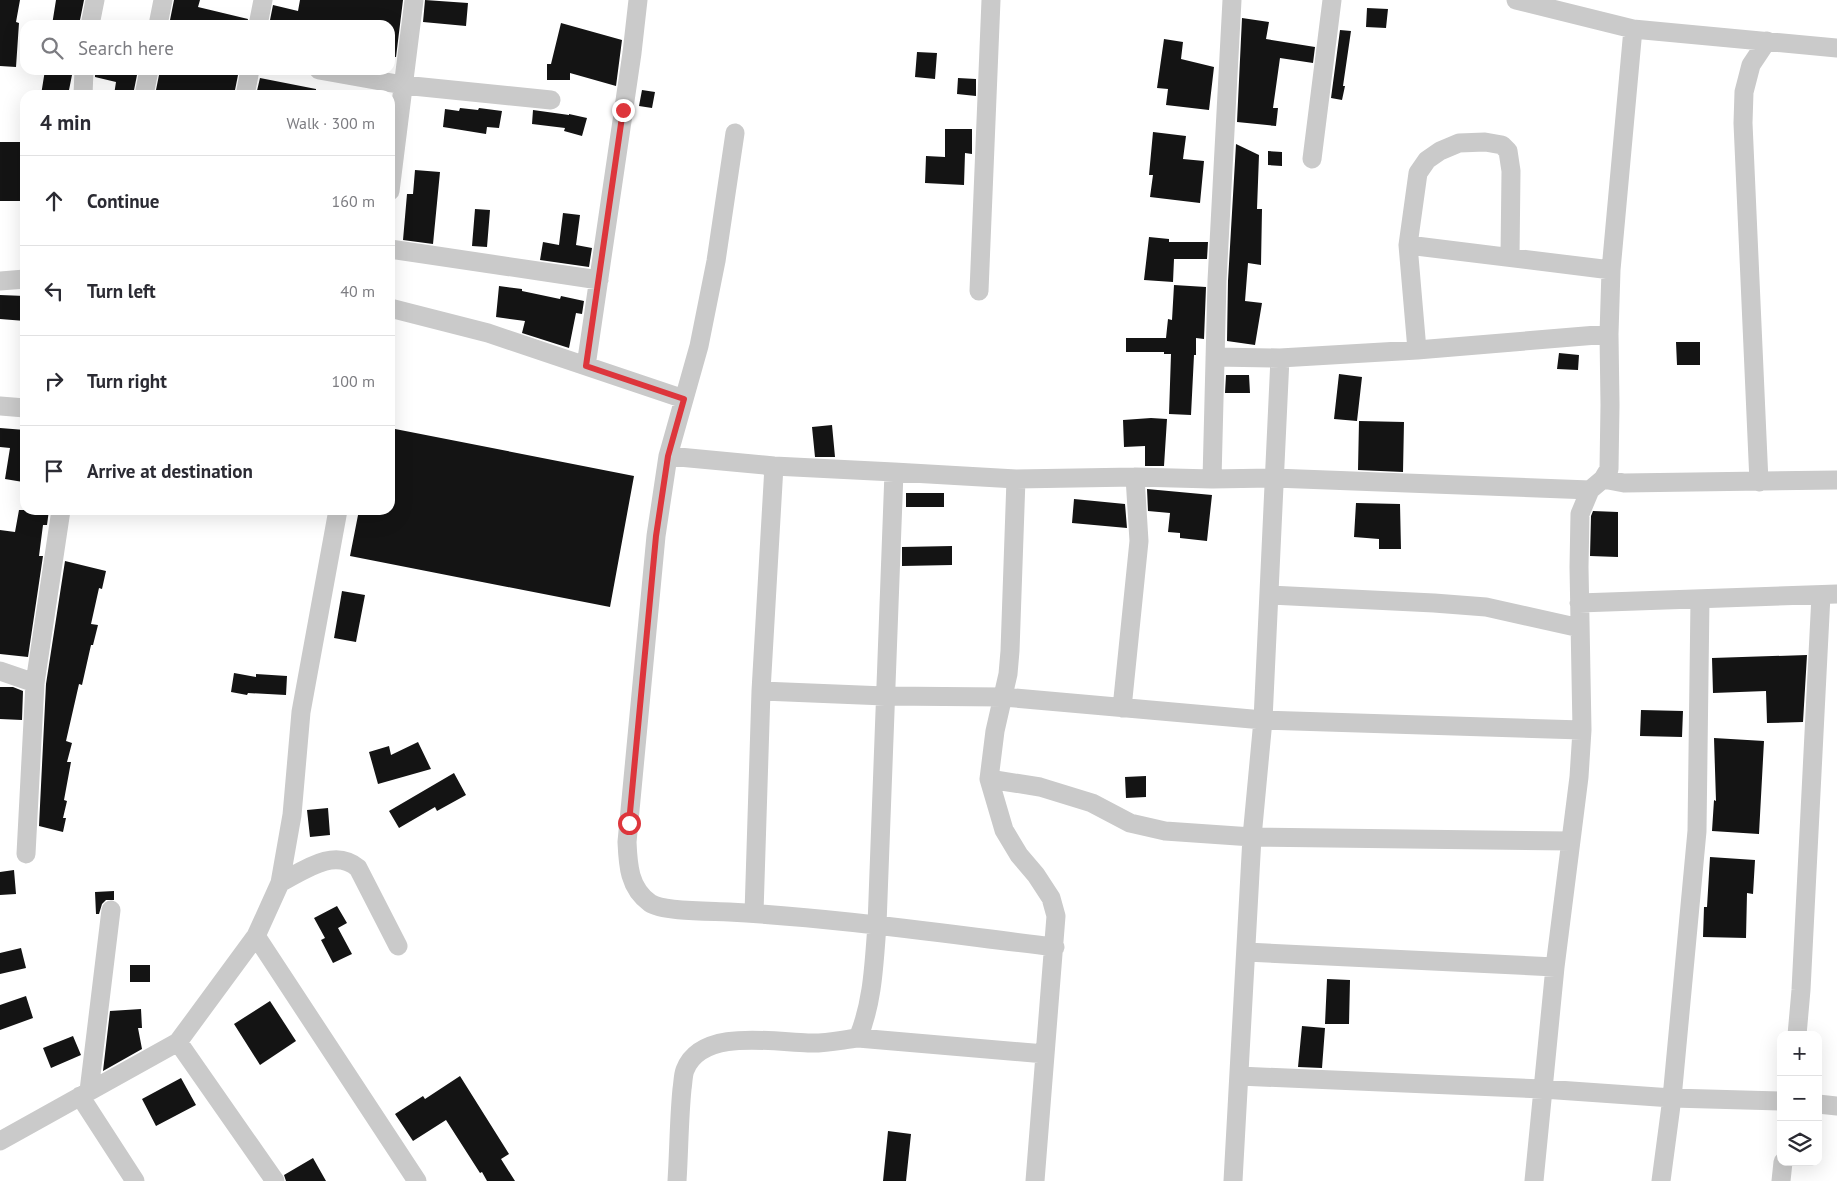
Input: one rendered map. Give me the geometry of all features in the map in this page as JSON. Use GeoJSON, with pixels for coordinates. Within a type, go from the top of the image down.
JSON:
{"type":"FeatureCollection","features":[{"type":"Feature","properties":{"kind":"street"},"geometry":{"type":"LineString","coordinates":[[91,20],[95,0]]}},
{"type":"Feature","properties":{"kind":"street"},"geometry":{"type":"LineString","coordinates":[[159,20],[163,0]]}},
{"type":"Feature","properties":{"kind":"street"},"geometry":{"type":"LineString","coordinates":[[259,20],[263,0]]}},
{"type":"Feature","properties":{"kind":"street"},"geometry":{"type":"LineString","coordinates":[[395,150],[414,0]]}},
{"type":"Feature","properties":{"kind":"street"},"geometry":{"type":"LineString","coordinates":[[586,366],[632,53],[638,0]]}},
{"type":"Feature","properties":{"kind":"street"},"geometry":{"type":"LineString","coordinates":[[979,291],[990,0]]}},
{"type":"Feature","properties":{"kind":"street"},"geometry":{"type":"LineString","coordinates":[[1212,479],[1217,281],[1232,0]]}},
{"type":"Feature","properties":{"kind":"street"},"geometry":{"type":"LineString","coordinates":[[1312,159],[1332,0]]}},
{"type":"Feature","properties":{"kind":"street"},"geometry":{"type":"LineString","coordinates":[[1516,0],[1633,29],[1837,48]]}},
{"type":"Feature","properties":{"kind":"street"},"geometry":{"type":"LineString","coordinates":[[1534,1181],[1554,966],[1571,840],[1582,730],[1579,603],[1580,514],[1596,485],[1609,469],[1611,270],[1633,29]]}},
{"type":"Feature","properties":{"kind":"street"},"geometry":{"type":"LineString","coordinates":[[1759,482],[1743,123],[1744,92],[1751,65],[1767,41]]}},
{"type":"Feature","properties":{"kind":"street"},"geometry":{"type":"LineString","coordinates":[[83,90],[84,75]]}},
{"type":"Feature","properties":{"kind":"street"},"geometry":{"type":"LineString","coordinates":[[145,90],[148,75]]}},
{"type":"Feature","properties":{"kind":"street"},"geometry":{"type":"LineString","coordinates":[[246,90],[249,75]]}},
{"type":"Feature","properties":{"kind":"street"},"geometry":{"type":"LineString","coordinates":[[347,75],[403,85],[550,100]]}},
{"type":"Feature","properties":{"kind":"street"},"geometry":{"type":"LineString","coordinates":[[735,132],[714,270],[700,346],[668,456],[656,536],[627,842],[628,867],[634,886],[651,904],[668,908],[754,913],[877,925],[1055,947]]}},
{"type":"Feature","properties":{"kind":"street"},"geometry":{"type":"LineString","coordinates":[[1418,350],[1408,245],[1418,173],[1427,160],[1440,151],[1459,143],[1485,142],[1502,145],[1508,151],[1510,158],[1510,257]]}},
{"type":"Feature","properties":{"kind":"street"},"geometry":{"type":"LineString","coordinates":[[1408,245],[1611,270]]}},
{"type":"Feature","properties":{"kind":"street"},"geometry":{"type":"LineString","coordinates":[[395,250],[599,280]]}},
{"type":"Feature","properties":{"kind":"street"},"geometry":{"type":"LineString","coordinates":[[0,281],[20,279]]}},
{"type":"Feature","properties":{"kind":"street"},"geometry":{"type":"LineString","coordinates":[[395,309],[488,333],[684,399]]}},
{"type":"Feature","properties":{"kind":"street"},"geometry":{"type":"LineString","coordinates":[[1215,357],[1280,358],[1418,350],[1609,334]]}},
{"type":"Feature","properties":{"kind":"street"},"geometry":{"type":"LineString","coordinates":[[1233,1181],[1252,837],[1262,720],[1280,358]]}},
{"type":"Feature","properties":{"kind":"street"},"geometry":{"type":"LineString","coordinates":[[0,406],[20,408]]}},
{"type":"Feature","properties":{"kind":"street"},"geometry":{"type":"LineString","coordinates":[[668,456],[774,466],[1016,479],[1135,477],[1274,478],[1596,485],[1837,480]]}},
{"type":"Feature","properties":{"kind":"street"},"geometry":{"type":"LineString","coordinates":[[754,913],[761,691],[774,466]]}},
{"type":"Feature","properties":{"kind":"street"},"geometry":{"type":"LineString","coordinates":[[858,1038],[866,1018],[873,977],[877,925],[894,472]]}},
{"type":"Feature","properties":{"kind":"street"},"geometry":{"type":"LineString","coordinates":[[1122,708],[1139,541],[1135,477]]}},
{"type":"Feature","properties":{"kind":"street"},"geometry":{"type":"LineString","coordinates":[[1016,479],[1010,651],[1003,697],[995,730],[989,779],[1004,830],[1019,855],[1036,875],[1051,898],[1056,916],[1035,1181]]}},
{"type":"Feature","properties":{"kind":"street"},"geometry":{"type":"LineString","coordinates":[[26,854],[35,683],[60,515]]}},
{"type":"Feature","properties":{"kind":"street"},"geometry":{"type":"LineString","coordinates":[[0,1141],[178,1042],[256,936],[280,883],[292,815],[301,712],[337,515]]}},
{"type":"Feature","properties":{"kind":"street"},"geometry":{"type":"LineString","coordinates":[[1268,595],[1486,607],[1580,628]]}},
{"type":"Feature","properties":{"kind":"street"},"geometry":{"type":"LineString","coordinates":[[1579,603],[1829,595],[1796,1031]]}},
{"type":"Feature","properties":{"kind":"street"},"geometry":{"type":"LineString","coordinates":[[1661,1181],[1672,1098],[1697,831],[1700,599]]}},
{"type":"Feature","properties":{"kind":"street"},"geometry":{"type":"LineString","coordinates":[[0,671],[35,683]]}},
{"type":"Feature","properties":{"kind":"street"},"geometry":{"type":"LineString","coordinates":[[761,691],[885,696],[1003,697],[1262,720],[1582,730]]}},
{"type":"Feature","properties":{"kind":"street"},"geometry":{"type":"LineString","coordinates":[[989,779],[1040,787],[1092,803],[1130,823],[1165,831],[1252,837],[1571,840]]}},
{"type":"Feature","properties":{"kind":"street"},"geometry":{"type":"LineString","coordinates":[[280,883],[326,860],[338,859],[351,862],[358,868],[398,946]]}},
{"type":"Feature","properties":{"kind":"street"},"geometry":{"type":"LineString","coordinates":[[111,910],[84,1094],[135,1181]]}},
{"type":"Feature","properties":{"kind":"street"},"geometry":{"type":"LineString","coordinates":[[256,936],[417,1181]]}},
{"type":"Feature","properties":{"kind":"street"},"geometry":{"type":"LineString","coordinates":[[1246,952],[1554,966]]}},
{"type":"Feature","properties":{"kind":"street"},"geometry":{"type":"LineString","coordinates":[[677,1181],[681,1099],[685,1070],[696,1054],[714,1045],[744,1040],[826,1043],[858,1038],[1045,1054]]}},
{"type":"Feature","properties":{"kind":"street"},"geometry":{"type":"LineString","coordinates":[[178,1042],[275,1181]]}},
{"type":"Feature","properties":{"kind":"street"},"geometry":{"type":"LineString","coordinates":[[1239,1076],[1543,1089],[1672,1098],[1777,1101]]}},
{"type":"Feature","properties":{"kind":"street"},"geometry":{"type":"LineString","coordinates":[[1822,1104],[1837,1106]]}},
{"type":"Feature","properties":{"kind":"street"},"geometry":{"type":"LineString","coordinates":[[1781,1181],[1783,1166]]}},
{"type":"Feature","properties":{"kind":"building"},"geometry":{"type":"Polygon","coordinates":[[[0,0],[20,0],[16,22],[19,23],[16,67],[0,66],[0,0]]]}},
{"type":"Feature","properties":{"kind":"building"},"geometry":{"type":"Polygon","coordinates":[[[56,0],[84,0],[80,20],[53,20],[56,0]]]}},
{"type":"Feature","properties":{"kind":"building"},"geometry":{"type":"Polygon","coordinates":[[[174,0],[200,0],[198,7],[248,19],[248,20],[170,20],[174,0]]]}},
{"type":"Feature","properties":{"kind":"building"},"geometry":{"type":"Polygon","coordinates":[[[300,0],[403,0],[396,57],[395,20],[270,20],[273,5],[298,11],[300,0]]]}},
{"type":"Feature","properties":{"kind":"building"},"geometry":{"type":"Polygon","coordinates":[[[425,0],[468,3],[466,26],[423,22],[425,0]]]}},
{"type":"Feature","properties":{"kind":"building"},"geometry":{"type":"Polygon","coordinates":[[[1367,8],[1388,9],[1386,28],[1366,27],[1367,8]]]}},
{"type":"Feature","properties":{"kind":"building"},"geometry":{"type":"Polygon","coordinates":[[[1242,18],[1269,22],[1266,39],[1315,47],[1313,63],[1280,58],[1273,108],[1278,108],[1276,126],[1237,122],[1242,18]]]}},
{"type":"Feature","properties":{"kind":"building"},"geometry":{"type":"Polygon","coordinates":[[[561,23],[622,40],[616,86],[570,73],[570,80],[547,80],[547,64],[551,64],[561,23]]]}},
{"type":"Feature","properties":{"kind":"building"},"geometry":{"type":"Polygon","coordinates":[[[1340,30],[1351,31],[1342,100],[1331,98],[1340,30]]]}},
{"type":"Feature","properties":{"kind":"building"},"geometry":{"type":"Polygon","coordinates":[[[1164,39],[1183,42],[1181,59],[1214,67],[1209,110],[1166,105],[1168,89],[1157,88],[1164,39]]]}},
{"type":"Feature","properties":{"kind":"building"},"geometry":{"type":"Polygon","coordinates":[[[917,52],[937,53],[935,79],[915,77],[917,52]]]}},
{"type":"Feature","properties":{"kind":"building"},"geometry":{"type":"Polygon","coordinates":[[[44,75],[72,75],[69,90],[42,90],[44,75]]]}},
{"type":"Feature","properties":{"kind":"building"},"geometry":{"type":"Polygon","coordinates":[[[95,75],[137,75],[134,90],[115,90],[116,82],[95,77],[95,75]]]}},
{"type":"Feature","properties":{"kind":"building"},"geometry":{"type":"Polygon","coordinates":[[[159,75],[238,75],[235,90],[156,90],[159,75]]]}},
{"type":"Feature","properties":{"kind":"building"},"geometry":{"type":"Polygon","coordinates":[[[260,78],[316,89],[316,90],[257,90],[260,78]]]}},
{"type":"Feature","properties":{"kind":"building"},"geometry":{"type":"Polygon","coordinates":[[[958,78],[976,79],[976,96],[957,94],[958,78]]]}},
{"type":"Feature","properties":{"kind":"building"},"geometry":{"type":"Polygon","coordinates":[[[642,90],[655,92],[652,108],[639,106],[642,90]]]}},
{"type":"Feature","properties":{"kind":"building"},"geometry":{"type":"Polygon","coordinates":[[[460,108],[502,111],[499,128],[487,127],[486,134],[443,127],[445,109],[459,111],[460,108]]]}},
{"type":"Feature","properties":{"kind":"building"},"geometry":{"type":"Polygon","coordinates":[[[533,110],[587,118],[582,136],[564,131],[565,128],[532,124],[533,110]]]}},
{"type":"Feature","properties":{"kind":"building"},"geometry":{"type":"Polygon","coordinates":[[[945,129],[972,129],[972,154],[965,153],[964,185],[925,183],[926,156],[945,157],[945,129]]]}},
{"type":"Feature","properties":{"kind":"building"},"geometry":{"type":"Polygon","coordinates":[[[1153,132],[1186,136],[1183,159],[1204,161],[1200,203],[1150,197],[1153,175],[1149,175],[1153,132]]]}},
{"type":"Feature","properties":{"kind":"building"},"geometry":{"type":"Polygon","coordinates":[[[0,142],[20,142],[20,201],[0,201],[0,142]]]}},
{"type":"Feature","properties":{"kind":"building"},"geometry":{"type":"Polygon","coordinates":[[[1236,144],[1259,155],[1257,209],[1262,209],[1261,265],[1248,263],[1245,301],[1262,303],[1255,345],[1227,341],[1228,281],[1236,144]]]}},
{"type":"Feature","properties":{"kind":"building"},"geometry":{"type":"Polygon","coordinates":[[[1268,151],[1282,152],[1282,166],[1268,165],[1268,151]]]}},
{"type":"Feature","properties":{"kind":"building"},"geometry":{"type":"Polygon","coordinates":[[[415,170],[440,172],[433,244],[403,240],[407,194],[413,194],[415,170]]]}},
{"type":"Feature","properties":{"kind":"building"},"geometry":{"type":"Polygon","coordinates":[[[475,209],[490,210],[487,247],[472,246],[475,209]]]}},
{"type":"Feature","properties":{"kind":"building"},"geometry":{"type":"Polygon","coordinates":[[[563,213],[580,215],[576,245],[592,248],[589,267],[540,260],[543,242],[559,245],[563,213]]]}},
{"type":"Feature","properties":{"kind":"building"},"geometry":{"type":"Polygon","coordinates":[[[1149,237],[1169,239],[1169,242],[1208,242],[1207,259],[1174,259],[1173,282],[1144,280],[1149,237]]]}},
{"type":"Feature","properties":{"kind":"building"},"geometry":{"type":"Polygon","coordinates":[[[1174,285],[1206,287],[1204,339],[1196,338],[1191,415],[1169,414],[1171,354],[1164,354],[1164,352],[1126,352],[1126,338],[1166,338],[1168,319],[1172,320],[1174,285]]]}},
{"type":"Feature","properties":{"kind":"building"},"geometry":{"type":"Polygon","coordinates":[[[499,286],[522,289],[522,291],[560,299],[561,296],[584,301],[582,314],[576,313],[569,348],[522,333],[525,321],[496,317],[499,286]]]}},
{"type":"Feature","properties":{"kind":"building"},"geometry":{"type":"Polygon","coordinates":[[[0,295],[20,296],[20,321],[0,319],[0,295]]]}},
{"type":"Feature","properties":{"kind":"building"},"geometry":{"type":"Polygon","coordinates":[[[1676,342],[1700,342],[1700,365],[1677,365],[1676,342]]]}},
{"type":"Feature","properties":{"kind":"building"},"geometry":{"type":"Polygon","coordinates":[[[1559,353],[1579,355],[1578,370],[1557,369],[1559,353]]]}},
{"type":"Feature","properties":{"kind":"building"},"geometry":{"type":"Polygon","coordinates":[[[1339,374],[1362,377],[1357,421],[1334,419],[1339,374]]]}},
{"type":"Feature","properties":{"kind":"building"},"geometry":{"type":"Polygon","coordinates":[[[1226,375],[1249,375],[1250,393],[1225,393],[1226,375]]]}},
{"type":"Feature","properties":{"kind":"building"},"geometry":{"type":"Polygon","coordinates":[[[1167,419],[1164,466],[1145,466],[1145,446],[1124,447],[1123,420],[1167,419]]]}},
{"type":"Feature","properties":{"kind":"building"},"geometry":{"type":"Polygon","coordinates":[[[1359,421],[1404,422],[1403,472],[1358,470],[1359,421]]]}},
{"type":"Feature","properties":{"kind":"building"},"geometry":{"type":"Polygon","coordinates":[[[832,425],[835,457],[815,457],[812,427],[832,425]]]}},
{"type":"Feature","properties":{"kind":"building"},"geometry":{"type":"Polygon","coordinates":[[[0,428],[20,430],[20,482],[5,479],[10,448],[0,447],[0,428]]]}},
{"type":"Feature","properties":{"kind":"building"},"geometry":{"type":"Polygon","coordinates":[[[395,429],[634,476],[610,607],[350,556],[358,515],[395,515],[395,429]]]}},
{"type":"Feature","properties":{"kind":"building"},"geometry":{"type":"Polygon","coordinates":[[[1147,489],[1212,495],[1207,541],[1180,538],[1180,533],[1168,532],[1170,513],[1148,511],[1147,489]]]}},
{"type":"Feature","properties":{"kind":"building"},"geometry":{"type":"Polygon","coordinates":[[[906,493],[944,493],[944,507],[906,507],[906,493]]]}},
{"type":"Feature","properties":{"kind":"building"},"geometry":{"type":"Polygon","coordinates":[[[1074,499],[1125,504],[1127,528],[1072,523],[1074,499]]]}},
{"type":"Feature","properties":{"kind":"building"},"geometry":{"type":"Polygon","coordinates":[[[1356,503],[1400,504],[1401,549],[1379,549],[1379,539],[1354,537],[1356,503]]]}},
{"type":"Feature","properties":{"kind":"building"},"geometry":{"type":"Polygon","coordinates":[[[19,510],[20,515],[48,515],[47,525],[43,525],[39,556],[43,556],[28,657],[0,654],[0,530],[15,532],[19,510]]]}},
{"type":"Feature","properties":{"kind":"building"},"geometry":{"type":"Polygon","coordinates":[[[1593,511],[1618,512],[1618,557],[1590,556],[1591,516],[1593,511]]]}},
{"type":"Feature","properties":{"kind":"building"},"geometry":{"type":"Polygon","coordinates":[[[952,546],[952,565],[902,566],[902,547],[952,546]]]}},
{"type":"Feature","properties":{"kind":"building"},"geometry":{"type":"Polygon","coordinates":[[[65,561],[106,571],[102,589],[99,588],[91,624],[98,625],[93,645],[91,645],[82,685],[79,684],[66,741],[72,743],[67,762],[71,762],[64,800],[67,801],[63,818],[66,818],[63,832],[39,826],[46,684],[65,561]]]}},
{"type":"Feature","properties":{"kind":"building"},"geometry":{"type":"Polygon","coordinates":[[[342,591],[365,595],[356,642],[334,638],[342,591]]]}},
{"type":"Feature","properties":{"kind":"building"},"geometry":{"type":"Polygon","coordinates":[[[1807,655],[1803,722],[1767,723],[1766,691],[1713,693],[1712,658],[1807,655]]]}},
{"type":"Feature","properties":{"kind":"building"},"geometry":{"type":"Polygon","coordinates":[[[234,673],[256,677],[256,674],[287,676],[286,695],[248,693],[247,695],[231,692],[234,673]]]}},
{"type":"Feature","properties":{"kind":"building"},"geometry":{"type":"Polygon","coordinates":[[[0,687],[13,687],[23,691],[22,720],[0,719],[0,687]]]}},
{"type":"Feature","properties":{"kind":"building"},"geometry":{"type":"Polygon","coordinates":[[[1641,710],[1683,711],[1682,737],[1640,736],[1641,710]]]}},
{"type":"Feature","properties":{"kind":"building"},"geometry":{"type":"Polygon","coordinates":[[[1714,738],[1764,741],[1759,834],[1712,831],[1714,800],[1716,801],[1714,738]]]}},
{"type":"Feature","properties":{"kind":"building"},"geometry":{"type":"Polygon","coordinates":[[[418,742],[431,769],[378,784],[369,752],[389,746],[391,755],[418,742]]]}},
{"type":"Feature","properties":{"kind":"building"},"geometry":{"type":"Polygon","coordinates":[[[454,773],[466,795],[437,811],[435,807],[399,828],[389,811],[454,773]]]}},
{"type":"Feature","properties":{"kind":"building"},"geometry":{"type":"Polygon","coordinates":[[[1146,776],[1146,797],[1126,798],[1125,777],[1146,776]]]}},
{"type":"Feature","properties":{"kind":"building"},"geometry":{"type":"Polygon","coordinates":[[[328,808],[330,835],[310,837],[307,810],[328,808]]]}},
{"type":"Feature","properties":{"kind":"building"},"geometry":{"type":"Polygon","coordinates":[[[1710,857],[1755,860],[1753,894],[1747,893],[1746,938],[1703,937],[1704,907],[1707,907],[1710,857]]]}},
{"type":"Feature","properties":{"kind":"building"},"geometry":{"type":"Polygon","coordinates":[[[14,870],[16,894],[0,895],[0,872],[14,870]]]}},
{"type":"Feature","properties":{"kind":"building"},"geometry":{"type":"Polygon","coordinates":[[[114,891],[114,900],[106,900],[102,904],[99,914],[96,914],[95,892],[114,891]]]}},
{"type":"Feature","properties":{"kind":"building"},"geometry":{"type":"Polygon","coordinates":[[[337,906],[347,923],[338,928],[352,954],[333,963],[321,940],[325,938],[314,918],[337,906]]]}},
{"type":"Feature","properties":{"kind":"building"},"geometry":{"type":"Polygon","coordinates":[[[21,948],[26,968],[0,974],[0,953],[21,948]]]}},
{"type":"Feature","properties":{"kind":"building"},"geometry":{"type":"Polygon","coordinates":[[[130,965],[150,965],[150,982],[130,982],[130,965]]]}},
{"type":"Feature","properties":{"kind":"building"},"geometry":{"type":"Polygon","coordinates":[[[1327,979],[1350,980],[1349,1024],[1325,1024],[1327,979]]]}},
{"type":"Feature","properties":{"kind":"building"},"geometry":{"type":"Polygon","coordinates":[[[26,996],[33,1018],[0,1030],[0,1005],[26,996]]]}},
{"type":"Feature","properties":{"kind":"building"},"geometry":{"type":"Polygon","coordinates":[[[270,1001],[296,1041],[260,1065],[234,1024],[270,1001]]]}},
{"type":"Feature","properties":{"kind":"building"},"geometry":{"type":"Polygon","coordinates":[[[141,1009],[142,1028],[138,1028],[142,1049],[103,1071],[110,1011],[141,1009]]]}},
{"type":"Feature","properties":{"kind":"building"},"geometry":{"type":"Polygon","coordinates":[[[1302,1026],[1325,1028],[1322,1068],[1298,1067],[1302,1026]]]}},
{"type":"Feature","properties":{"kind":"building"},"geometry":{"type":"Polygon","coordinates":[[[73,1036],[81,1055],[51,1068],[43,1048],[73,1036]]]}},
{"type":"Feature","properties":{"kind":"building"},"geometry":{"type":"Polygon","coordinates":[[[460,1076],[509,1154],[501,1159],[515,1181],[487,1181],[446,1120],[413,1141],[395,1114],[423,1096],[425,1099],[460,1076]]]}},
{"type":"Feature","properties":{"kind":"building"},"geometry":{"type":"Polygon","coordinates":[[[181,1078],[196,1105],[156,1126],[142,1099],[181,1078]]]}},
{"type":"Feature","properties":{"kind":"building"},"geometry":{"type":"Polygon","coordinates":[[[888,1131],[911,1134],[906,1181],[883,1181],[888,1131]]]}},
{"type":"Feature","properties":{"kind":"building"},"geometry":{"type":"Polygon","coordinates":[[[313,1158],[326,1181],[286,1181],[284,1175],[313,1158]]]}},
{"type":"Feature","properties":{"kind":"route"},"geometry":{"type":"LineString","coordinates":[[623,110],[586,366],[684,399],[668,456],[656,536],[629,823]]}}]}
